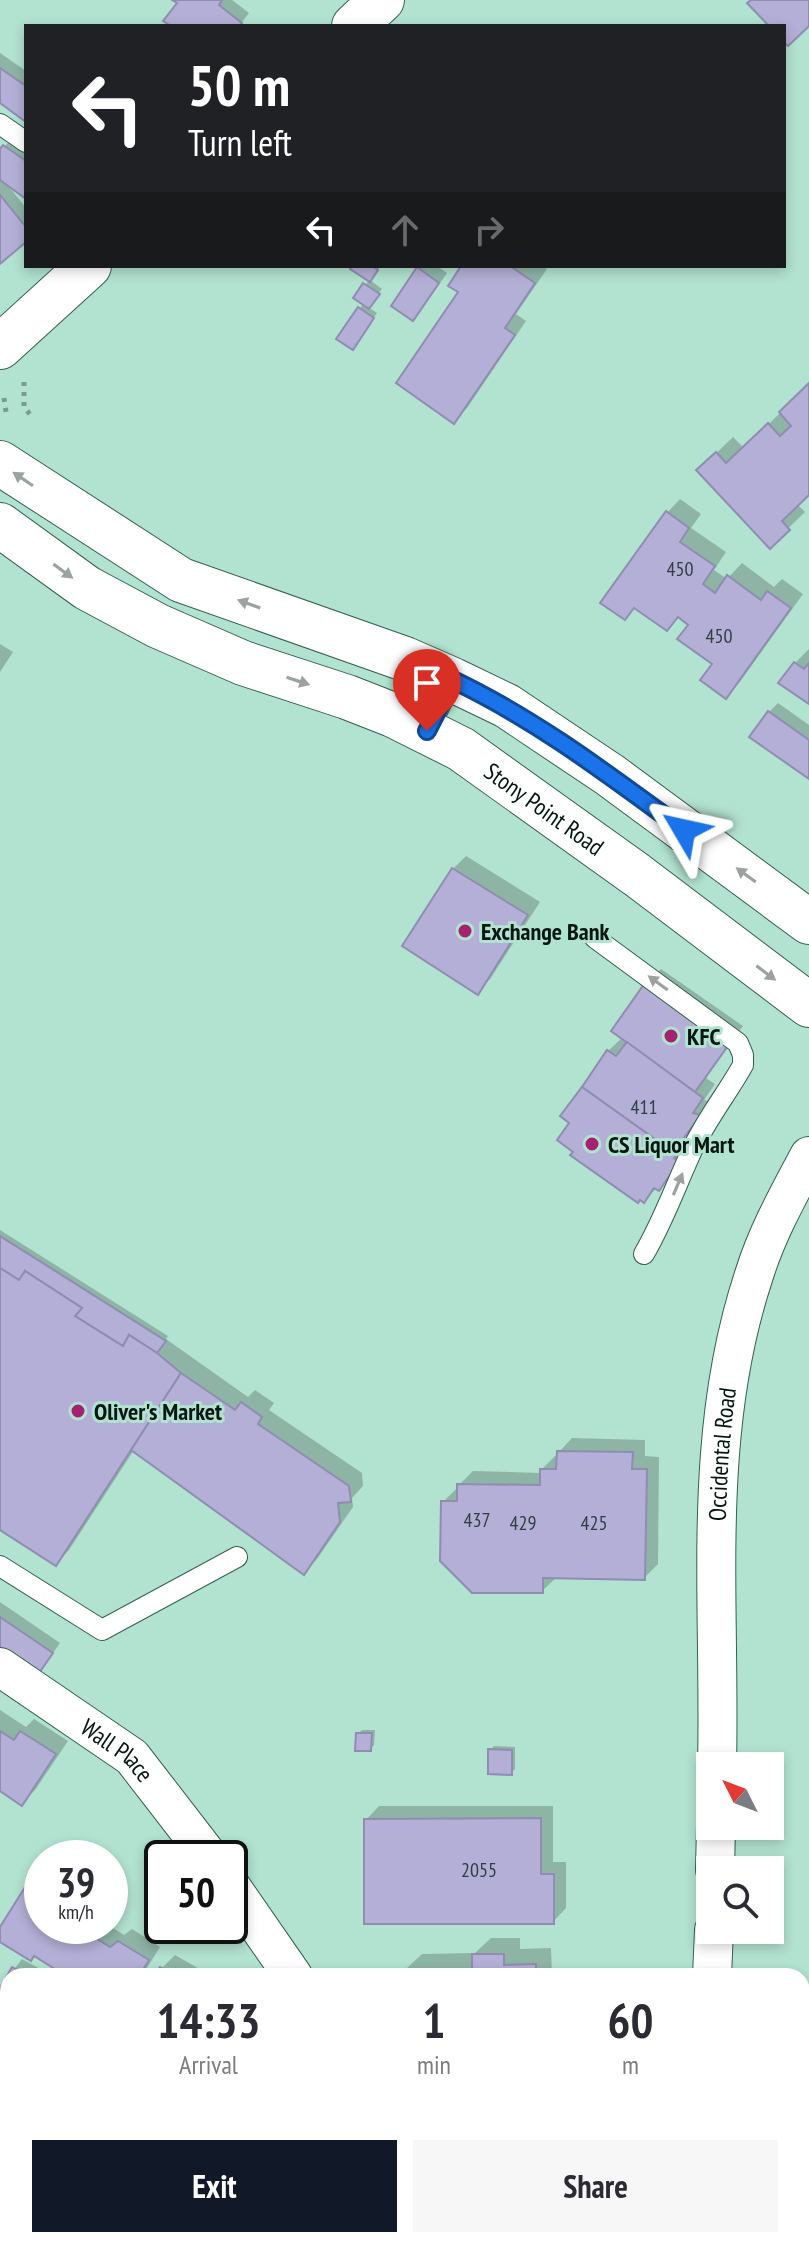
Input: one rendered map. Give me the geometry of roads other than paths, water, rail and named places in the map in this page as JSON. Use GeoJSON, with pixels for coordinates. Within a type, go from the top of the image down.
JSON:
{"type":"FeatureCollection","features":[{"type":"Feature","properties":{"kind":"main road"},"geometry":{"type":"LineString","coordinates":[[356,24],[382,0]]}},
{"type":"Feature","properties":{"kind":"main road"},"geometry":{"type":"LineString","coordinates":[[0,347],[87,268]]}},
{"type":"Feature","properties":{"kind":"main road"},"geometry":{"type":"LineString","coordinates":[[0,463],[181,580],[405,659],[507,706],[563,742],[809,922]]}},
{"type":"Feature","properties":{"kind":"main road","name":"Stony Point Road"},"geometry":{"type":"LineString","coordinates":[[0,525],[87,588],[158,626],[243,663],[393,715],[461,749],[637,875],[809,1005]]}},
{"type":"Feature","properties":{"kind":"street","name":"Occidental Road"},"geometry":{"type":"LineString","coordinates":[[717,1752],[716,1496],[721,1422],[745,1303],[755,1270],[809,1156]]}},
{"type":"Feature","properties":{"kind":"street","name":"Wall Place"},"geometry":{"type":"LineString","coordinates":[[0,1667],[132,1757],[196,1840]]}},
{"type":"Feature","properties":{"kind":"street"},"geometry":{"type":"LineString","coordinates":[[248,1911],[287,1968]]}},
{"type":"Feature","properties":{"kind":"street"},"geometry":{"type":"LineString","coordinates":[[712,1968],[713,1944]]}},
{"type":"Feature","properties":{"kind":"lane"},"geometry":{"type":"LineString","coordinates":[[0,124],[24,141]]}},
{"type":"Feature","properties":{"kind":"lane"},"geometry":{"type":"LineString","coordinates":[[427,731],[453,680]]}},
{"type":"Feature","properties":{"kind":"lane"},"geometry":{"type":"LineString","coordinates":[[595,938],[738,1043],[743,1055],[743,1065],[711,1113],[644,1254]]}},
{"type":"Feature","properties":{"kind":"lane"},"geometry":{"type":"LineString","coordinates":[[0,1566],[102,1630],[237,1557]]}},
{"type":"Feature","properties":{"kind":"place","name":"Exchange Bank"},"geometry":{"type":"Point","coordinates":[465,931]}},
{"type":"Feature","properties":{"kind":"place","name":"KFC"},"geometry":{"type":"Point","coordinates":[671,1036]}},
{"type":"Feature","properties":{"kind":"place","name":"CS Liquor Mart"},"geometry":{"type":"Point","coordinates":[592,1144]}},
{"type":"Feature","properties":{"kind":"place","name":"Oliver's Market"},"geometry":{"type":"Point","coordinates":[78,1411]}}]}
